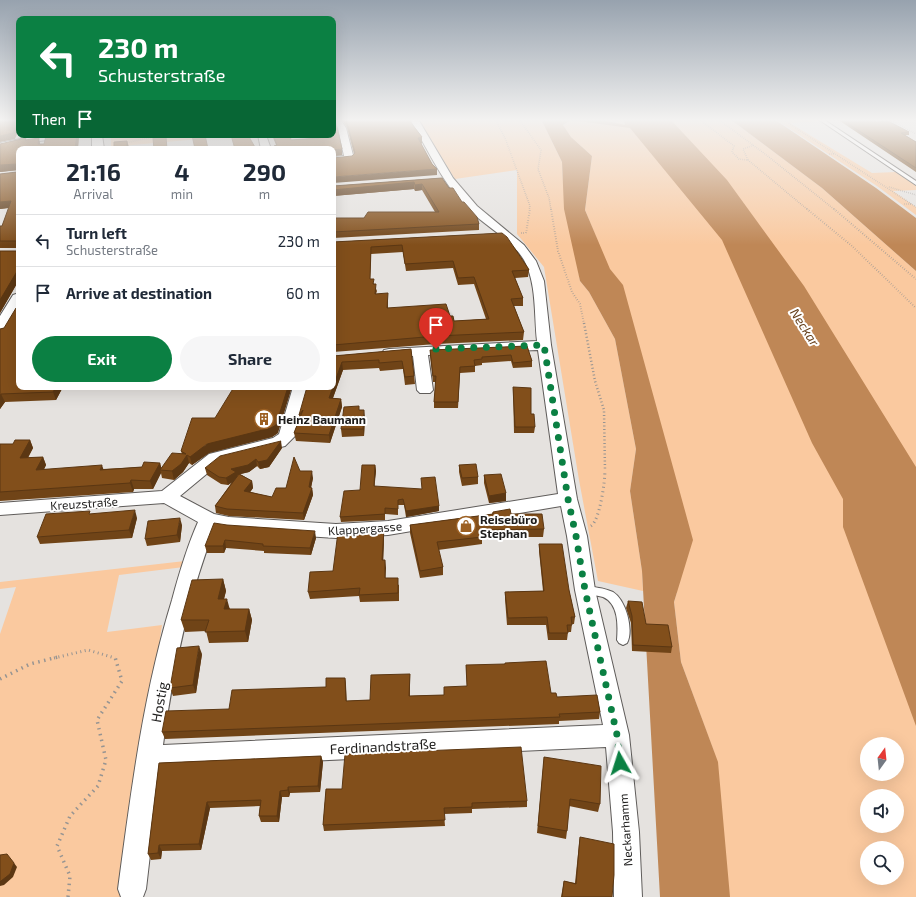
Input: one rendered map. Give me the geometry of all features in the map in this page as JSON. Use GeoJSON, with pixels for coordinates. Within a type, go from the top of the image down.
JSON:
{"type":"FeatureCollection","features":[{"type":"Feature","properties":{"kind":"street","name":"Neckarhamm"},"geometry":{"type":"LineString","coordinates":[[436,161],[445,179],[473,208],[520,247],[530,261],[538,281],[544,345],[568,499],[585,590],[617,735],[626,832],[628,897]]}},
{"type":"Feature","properties":{"kind":"street"},"geometry":{"type":"LineString","coordinates":[[487,236],[505,234]]}},
{"type":"Feature","properties":{"kind":"street"},"geometry":{"type":"LineString","coordinates":[[0,331],[16,303]]}},
{"type":"Feature","properties":{"kind":"street"},"geometry":{"type":"LineString","coordinates":[[373,355],[420,351],[544,345]]}},
{"type":"Feature","properties":{"kind":"street"},"geometry":{"type":"LineString","coordinates":[[420,351],[425,390]]}},
{"type":"Feature","properties":{"kind":"street"},"geometry":{"type":"LineString","coordinates":[[167,497],[215,458],[279,442],[287,436],[300,390]]}},
{"type":"Feature","properties":{"kind":"street","name":"Klappergasse"},"geometry":{"type":"LineString","coordinates":[[167,497],[209,520],[229,524],[336,531],[388,528],[568,499]]}},
{"type":"Feature","properties":{"kind":"street","name":"Kreuzstraße"},"geometry":{"type":"LineString","coordinates":[[0,509],[167,497]]}},
{"type":"Feature","properties":{"kind":"street","name":"Hostig"},"geometry":{"type":"LineString","coordinates":[[132,889],[149,757],[172,629],[201,536],[209,520]]}},
{"type":"Feature","properties":{"kind":"street","name":"Ferdinandstraße"},"geometry":{"type":"LineString","coordinates":[[149,757],[617,735]]}},
{"type":"Feature","properties":{"kind":"lane"},"geometry":{"type":"LineString","coordinates":[[883,161],[916,183]]}},
{"type":"Feature","properties":{"kind":"lane"},"geometry":{"type":"LineString","coordinates":[[585,590],[610,595],[621,610],[624,628],[623,640]]}},
{"type":"Feature","properties":{"kind":"path"},"geometry":{"type":"LineString","coordinates":[[505,234],[526,233],[530,206],[515,161]]}},
{"type":"Feature","properties":{"kind":"path"},"geometry":{"type":"LineString","coordinates":[[539,161],[538,169],[549,198],[558,251],[572,292],[580,304],[595,381],[604,410],[605,478],[599,508],[594,524],[576,536]]}},
{"type":"Feature","properties":{"kind":"path"},"geometry":{"type":"LineString","coordinates":[[749,161],[852,246],[916,308]]}},
{"type":"Feature","properties":{"kind":"path"},"geometry":{"type":"LineString","coordinates":[[774,161],[818,195],[916,279]]}},
{"type":"Feature","properties":{"kind":"path"},"geometry":{"type":"LineString","coordinates":[[847,161],[914,205]]}},
{"type":"Feature","properties":{"kind":"path"},"geometry":{"type":"LineString","coordinates":[[885,186],[916,195]]}},
{"type":"Feature","properties":{"kind":"path"},"geometry":{"type":"LineString","coordinates":[[904,204],[914,205]]}},
{"type":"Feature","properties":{"kind":"path"},"geometry":{"type":"LineString","coordinates":[[0,678],[30,664],[88,650],[115,657],[122,680],[97,720],[106,760],[98,786],[70,816],[57,846],[70,876],[68,897]]}},
{"type":"Feature","properties":{"kind":"shaded area"},"geometry":{"type":"Polygon","coordinates":[[[444,161],[562,162],[563,182],[580,281],[589,292],[615,339],[636,449],[630,491],[642,571],[643,591],[598,581],[579,480],[544,267],[517,234],[517,170],[455,179],[444,161]]]}},
{"type":"Feature","properties":{"kind":"shaded area"},"geometry":{"type":"Polygon","coordinates":[[[591,161],[786,161],[822,188],[916,271],[916,897],[728,897],[714,752],[681,662],[674,602],[677,592],[669,456],[653,397],[585,210],[591,161]]]}},
{"type":"Feature","properties":{"kind":"shaded area"},"geometry":{"type":"Polygon","coordinates":[[[839,161],[852,161],[872,173],[896,172],[916,185],[916,190],[893,191],[916,207],[916,215],[877,186],[839,161]]]}},
{"type":"Feature","properties":{"kind":"shaded area"},"geometry":{"type":"Polygon","coordinates":[[[185,561],[184,567],[119,575],[107,632],[162,625],[123,897],[0,897],[0,634],[16,587],[0,589],[0,582],[185,561]]]}},
{"type":"Feature","properties":{"kind":"water"},"geometry":{"type":"Polygon","coordinates":[[[561,161],[591,161],[585,210],[610,269],[623,285],[693,540],[674,602],[681,662],[718,762],[730,897],[660,897],[642,571],[630,491],[636,449],[615,339],[589,292],[580,281],[564,209],[561,161]]]}},
{"type":"Feature","properties":{"kind":"water","name":"Neckar"},"geometry":{"type":"Polygon","coordinates":[[[657,161],[709,161],[727,180],[804,286],[916,467],[916,726],[843,527],[843,499],[812,443],[722,240],[657,161]]]}},
{"type":"Feature","properties":{"kind":"water"},"geometry":{"type":"Polygon","coordinates":[[[786,161],[836,161],[916,218],[916,271],[822,188],[786,161]]]}},
{"type":"Feature","properties":{"kind":"building"},"geometry":{"type":"Polygon","coordinates":[[[0,161],[16,161],[16,164],[0,165],[0,161]]]}},
{"type":"Feature","properties":{"kind":"building"},"geometry":{"type":"Polygon","coordinates":[[[336,161],[430,161],[437,169],[336,177],[336,161]]]}},
{"type":"Feature","properties":{"kind":"building"},"geometry":{"type":"Polygon","coordinates":[[[905,161],[916,161],[916,168],[905,161]]]}},
{"type":"Feature","properties":{"kind":"building"},"geometry":{"type":"Polygon","coordinates":[[[16,172],[16,241],[0,241],[0,226],[2,226],[11,201],[0,202],[0,174],[16,172]]]}},
{"type":"Feature","properties":{"kind":"building"},"geometry":{"type":"Polygon","coordinates":[[[442,178],[449,188],[453,188],[462,202],[464,202],[477,217],[479,224],[336,232],[336,218],[364,218],[368,212],[439,212],[422,184],[415,185],[414,182],[336,190],[336,186],[442,178]]]}},
{"type":"Feature","properties":{"kind":"building"},"geometry":{"type":"Polygon","coordinates":[[[502,233],[507,237],[529,270],[512,271],[523,298],[511,299],[524,332],[436,336],[336,345],[336,242],[502,233]],[[402,245],[371,247],[370,279],[374,279],[373,284],[376,284],[375,294],[388,293],[387,308],[446,304],[450,316],[453,316],[454,321],[489,319],[474,277],[458,278],[453,261],[405,264],[402,245]]]}},
{"type":"Feature","properties":{"kind":"building"},"geometry":{"type":"Polygon","coordinates":[[[0,251],[16,251],[16,273],[0,300],[0,251]]]}},
{"type":"Feature","properties":{"kind":"building"},"geometry":{"type":"Polygon","coordinates":[[[16,308],[16,390],[54,390],[53,392],[1,394],[0,396],[0,329],[4,328],[16,308]]]}},
{"type":"Feature","properties":{"kind":"building"},"geometry":{"type":"Polygon","coordinates":[[[527,346],[532,361],[513,363],[511,355],[482,357],[482,359],[474,360],[475,366],[460,367],[458,402],[434,402],[436,376],[433,376],[430,350],[527,346]]]}},
{"type":"Feature","properties":{"kind":"building"},"geometry":{"type":"Polygon","coordinates":[[[411,349],[414,376],[405,377],[402,361],[379,363],[379,360],[342,362],[336,379],[336,356],[411,349]]]}},
{"type":"Feature","properties":{"kind":"building"},"geometry":{"type":"Polygon","coordinates":[[[513,387],[531,388],[531,414],[534,414],[535,427],[515,427],[513,387]]]}},
{"type":"Feature","properties":{"kind":"building"},"geometry":{"type":"Polygon","coordinates":[[[232,390],[287,390],[276,425],[271,428],[207,444],[190,457],[187,455],[181,464],[172,471],[160,470],[172,453],[186,454],[181,451],[192,418],[215,418],[232,390]]]}},
{"type":"Feature","properties":{"kind":"building"},"geometry":{"type":"Polygon","coordinates":[[[306,390],[332,390],[329,398],[341,399],[329,435],[294,433],[303,410],[299,415],[306,390]]]}},
{"type":"Feature","properties":{"kind":"building"},"geometry":{"type":"Polygon","coordinates":[[[359,406],[359,410],[364,410],[363,429],[341,429],[344,407],[359,406]]]}},
{"type":"Feature","properties":{"kind":"building"},"geometry":{"type":"Polygon","coordinates":[[[15,440],[30,440],[20,458],[43,457],[36,470],[102,465],[100,470],[142,467],[144,462],[160,463],[150,481],[131,480],[130,483],[0,492],[0,444],[13,444],[15,440]]]}},
{"type":"Feature","properties":{"kind":"building"},"geometry":{"type":"Polygon","coordinates":[[[281,441],[267,460],[258,462],[256,459],[248,465],[231,469],[236,472],[226,478],[219,477],[205,468],[220,456],[281,441]]]}},
{"type":"Feature","properties":{"kind":"building"},"geometry":{"type":"Polygon","coordinates":[[[294,457],[300,471],[312,471],[309,487],[312,488],[303,513],[227,509],[215,506],[239,474],[252,481],[244,491],[272,497],[276,488],[286,488],[294,457]]]}},
{"type":"Feature","properties":{"kind":"building"},"geometry":{"type":"Polygon","coordinates":[[[476,464],[478,477],[462,478],[459,465],[476,464]]]}},
{"type":"Feature","properties":{"kind":"building"},"geometry":{"type":"Polygon","coordinates":[[[362,465],[375,465],[374,486],[422,489],[421,478],[435,477],[439,506],[406,511],[403,499],[398,500],[398,509],[385,508],[385,514],[340,517],[344,491],[360,490],[362,465]]]}},
{"type":"Feature","properties":{"kind":"building"},"geometry":{"type":"Polygon","coordinates":[[[501,474],[506,493],[489,496],[484,475],[501,474]]]}},
{"type":"Feature","properties":{"kind":"building"},"geometry":{"type":"Polygon","coordinates":[[[510,509],[511,514],[542,514],[544,529],[479,530],[482,537],[437,542],[443,567],[420,571],[410,525],[493,514],[493,512],[510,509]]]}},
{"type":"Feature","properties":{"kind":"building"},"geometry":{"type":"Polygon","coordinates":[[[135,510],[129,530],[37,537],[46,514],[90,511],[89,514],[135,510]]]}},
{"type":"Feature","properties":{"kind":"building"},"geometry":{"type":"Polygon","coordinates":[[[180,518],[177,535],[145,539],[148,521],[180,518]]]}},
{"type":"Feature","properties":{"kind":"building"},"geometry":{"type":"Polygon","coordinates":[[[214,523],[315,531],[310,548],[263,546],[263,544],[225,540],[223,546],[205,546],[214,523]]]}},
{"type":"Feature","properties":{"kind":"building"},"geometry":{"type":"Polygon","coordinates":[[[384,529],[382,560],[385,560],[385,578],[398,578],[398,593],[359,595],[360,588],[308,592],[310,572],[333,571],[338,532],[384,529]]]}},
{"type":"Feature","properties":{"kind":"building"},"geometry":{"type":"Polygon","coordinates":[[[539,544],[562,544],[575,617],[571,617],[572,625],[567,625],[568,633],[549,633],[547,617],[508,618],[505,592],[544,591],[539,544]]]}},
{"type":"Feature","properties":{"kind":"building"},"geometry":{"type":"Polygon","coordinates":[[[223,579],[218,599],[227,599],[224,609],[249,609],[245,631],[205,632],[209,620],[181,620],[192,580],[223,579]]]}},
{"type":"Feature","properties":{"kind":"building"},"geometry":{"type":"Polygon","coordinates":[[[628,601],[642,602],[646,624],[668,625],[672,647],[633,645],[632,616],[628,601]]]}},
{"type":"Feature","properties":{"kind":"building"},"geometry":{"type":"Polygon","coordinates":[[[199,646],[193,685],[170,688],[177,648],[199,646]]]}},
{"type":"Feature","properties":{"kind":"building"},"geometry":{"type":"Polygon","coordinates":[[[546,661],[551,693],[556,693],[557,697],[597,695],[600,712],[559,714],[560,717],[162,732],[166,711],[229,709],[232,690],[326,687],[326,678],[345,678],[346,701],[370,700],[371,675],[410,674],[409,696],[444,695],[444,687],[467,686],[466,665],[546,661]]]}},
{"type":"Feature","properties":{"kind":"building"},"geometry":{"type":"Polygon","coordinates":[[[521,747],[527,801],[472,803],[472,807],[444,808],[445,820],[323,825],[326,789],[342,789],[345,754],[521,747]]]}},
{"type":"Feature","properties":{"kind":"building"},"geometry":{"type":"Polygon","coordinates":[[[321,756],[318,786],[288,787],[288,790],[280,791],[277,816],[259,816],[261,800],[207,802],[199,844],[159,845],[158,853],[148,854],[159,763],[321,756]]]}},
{"type":"Feature","properties":{"kind":"building"},"geometry":{"type":"Polygon","coordinates":[[[544,757],[601,766],[600,804],[570,799],[567,831],[538,826],[544,757]]]}},
{"type":"Feature","properties":{"kind":"building"},"geometry":{"type":"Polygon","coordinates":[[[580,837],[614,844],[612,897],[562,897],[564,881],[576,884],[580,837]]]}},
{"type":"Feature","properties":{"kind":"building"},"geometry":{"type":"Polygon","coordinates":[[[7,854],[14,863],[10,874],[0,882],[0,855],[7,854]]]}},
{"type":"Feature","properties":{"kind":"place","name":"Heinz Baumann"},"geometry":{"type":"Point","coordinates":[264,419]}},
{"type":"Feature","properties":{"kind":"place","name":"Reisebüro Stephan"},"geometry":{"type":"Point","coordinates":[466,526]}},
{"type":"Feature","properties":{"kind":"route"},"geometry":{"type":"LineString","coordinates":[[436,349],[544,345],[568,499],[585,590],[617,735],[620,763]]}}]}
